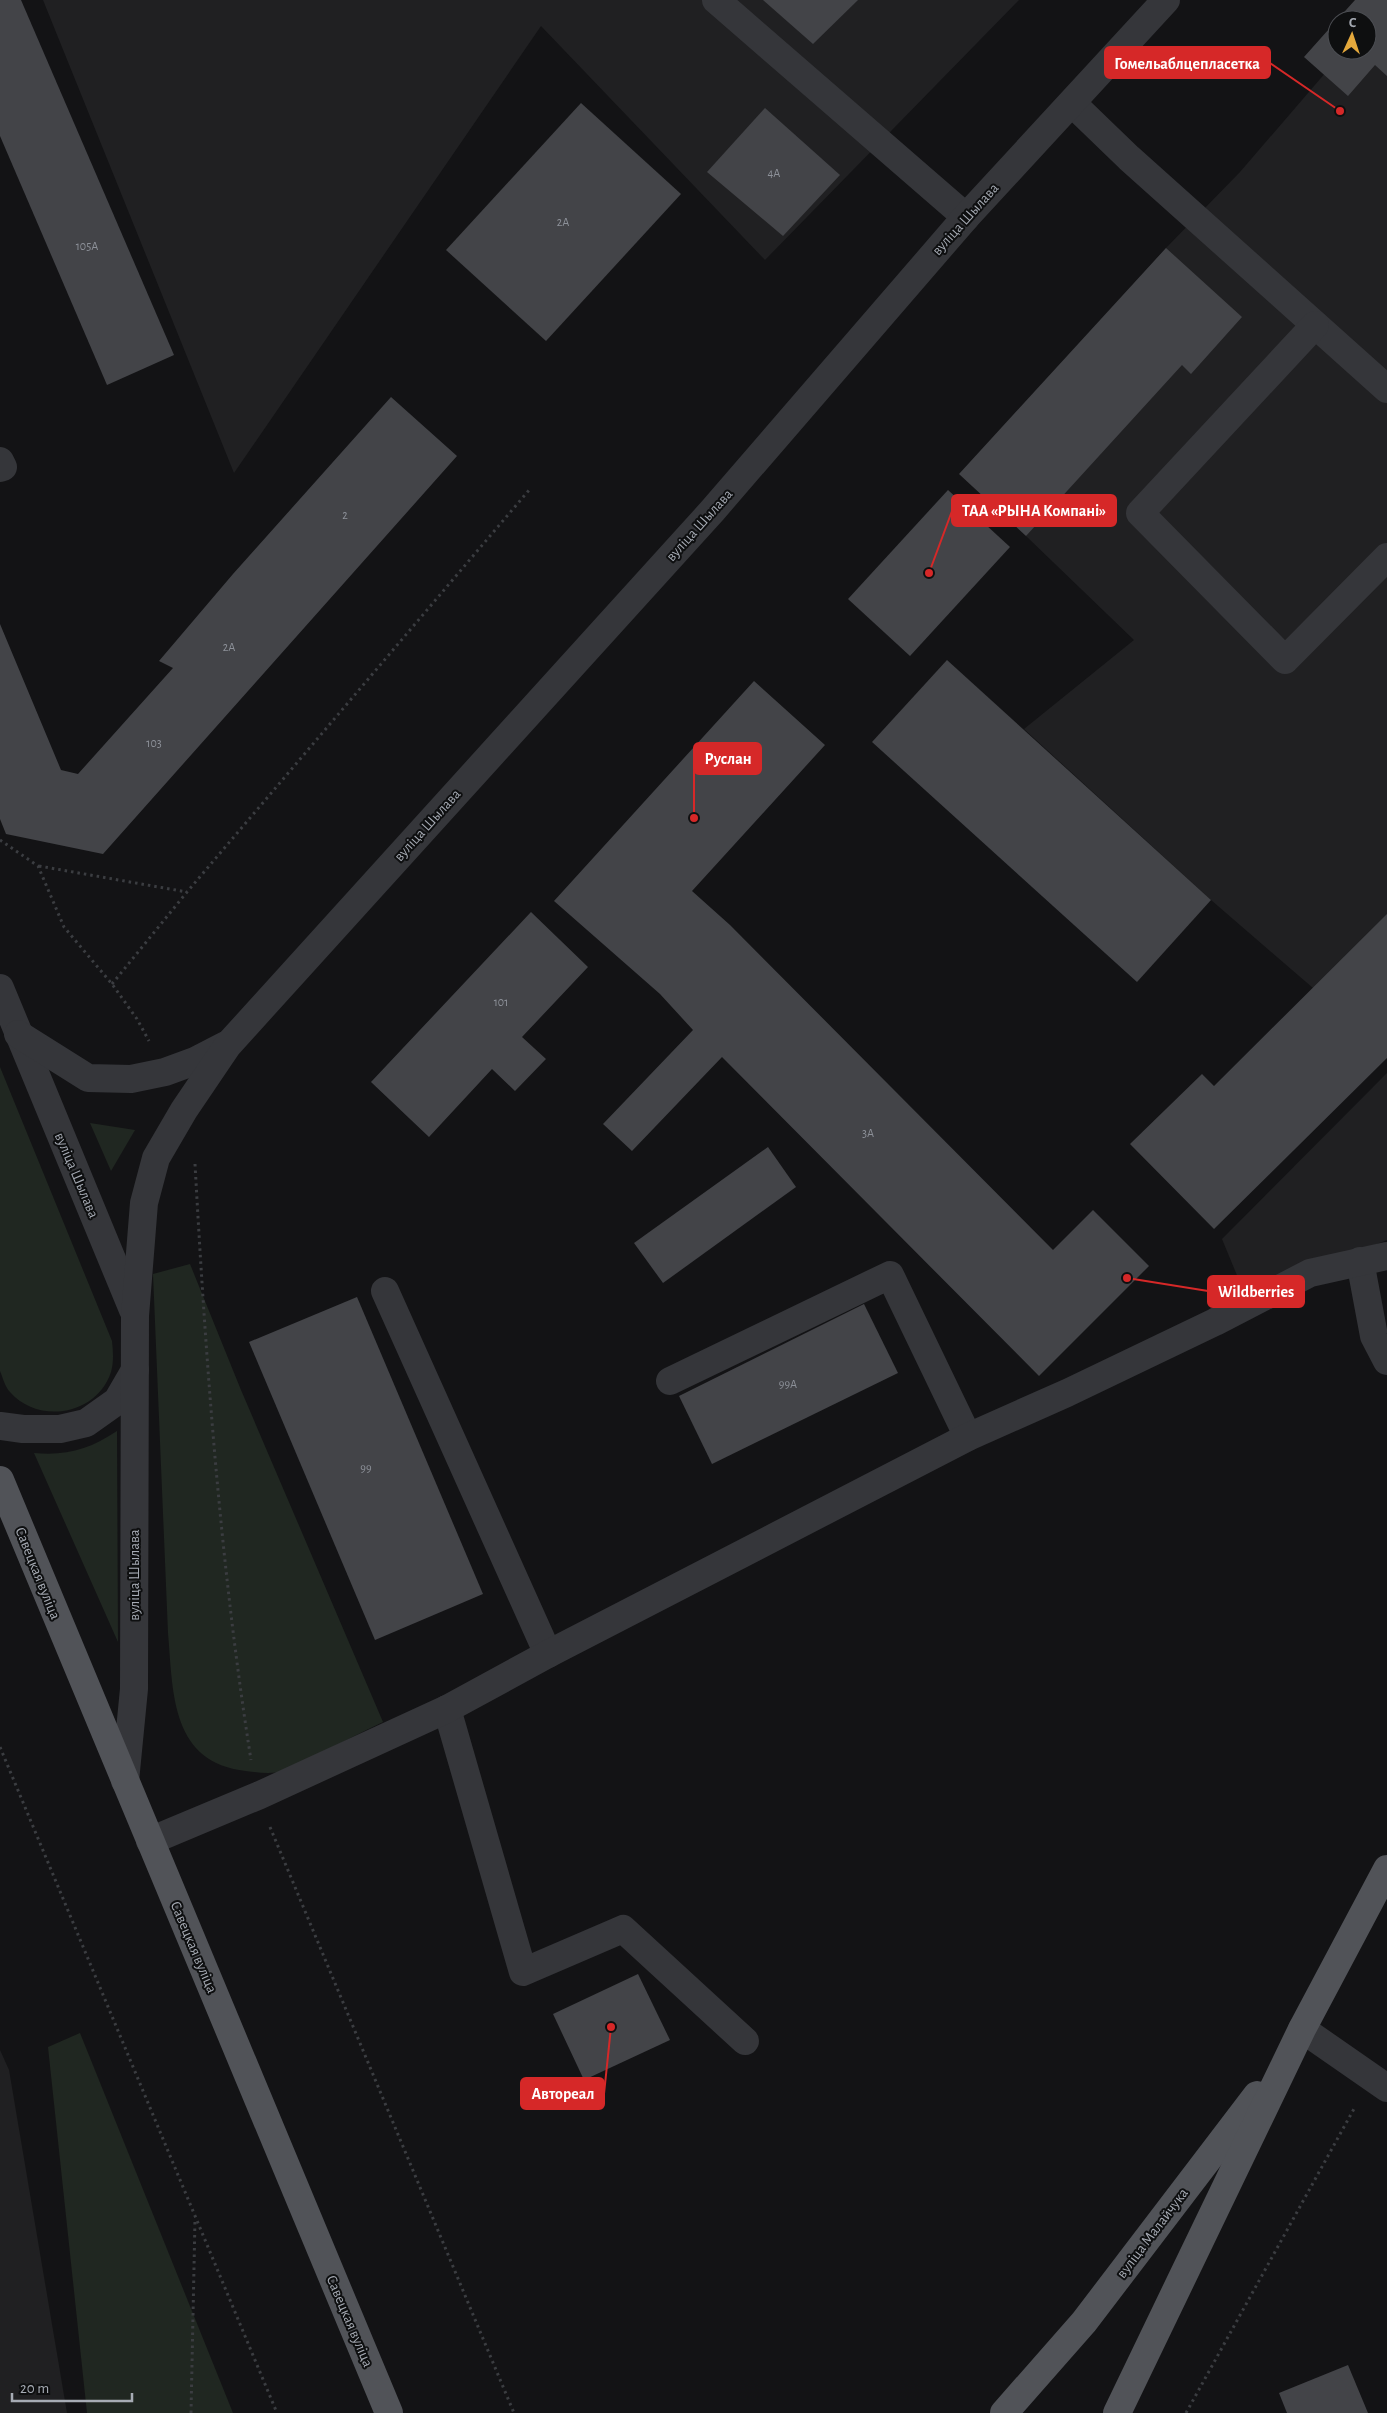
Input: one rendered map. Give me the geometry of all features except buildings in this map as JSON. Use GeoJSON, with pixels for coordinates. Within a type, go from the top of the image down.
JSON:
{"type":"FeatureCollection","features":[{"type":"Feature","properties":{"kind":"main road","name":"Савецкая вуліца"},"geometry":{"type":"LineString","coordinates":[[0,1480],[388,2413]]}},
{"type":"Feature","properties":{"kind":"main road","name":"вуліца Малайчука"},"geometry":{"type":"LineString","coordinates":[[1117,2413],[1298,2039],[1387,1869]]}},
{"type":"Feature","properties":{"kind":"main road","name":"вуліца Малайчука"},"geometry":{"type":"LineString","coordinates":[[1004,2413],[1084,2322],[1298,2039]]}},
{"type":"Feature","properties":{"kind":"street"},"geometry":{"type":"LineString","coordinates":[[716,0],[966,217]]}},
{"type":"Feature","properties":{"kind":"street","name":"вуліца Шылава"},"geometry":{"type":"LineString","coordinates":[[125,1781],[134,1689],[136,1316],[144,1203],[156,1158],[184,1110],[228,1045],[713,510],[966,217],[1166,0]]}},
{"type":"Feature","properties":{"kind":"street"},"geometry":{"type":"LineString","coordinates":[[1072,103],[1129,158],[1387,389]]}},
{"type":"Feature","properties":{"kind":"street"},"geometry":{"type":"LineString","coordinates":[[1315,325],[1140,513],[1285,660],[1387,557]]}},
{"type":"Feature","properties":{"kind":"street"},"geometry":{"type":"LineString","coordinates":[[0,460],[3,467],[0,468]]}},
{"type":"Feature","properties":{"kind":"street","name":"вуліца Шылава"},"geometry":{"type":"LineString","coordinates":[[0,988],[136,1316]]}},
{"type":"Feature","properties":{"kind":"street","name":"вуліца Шылава"},"geometry":{"type":"LineString","coordinates":[[18,1034],[88,1078],[131,1079],[166,1072],[228,1045]]}},
{"type":"Feature","properties":{"kind":"street"},"geometry":{"type":"LineString","coordinates":[[150,1842],[260,1795],[447,1709],[548,1654],[968,1437],[1084,1385],[1215,1322],[1310,1273],[1387,1256]]}},
{"type":"Feature","properties":{"kind":"street"},"geometry":{"type":"LineString","coordinates":[[1360,1261],[1374,1336],[1387,1361]]}},
{"type":"Feature","properties":{"kind":"street"},"geometry":{"type":"LineString","coordinates":[[670,1381],[890,1276],[968,1437]]}},
{"type":"Feature","properties":{"kind":"street"},"geometry":{"type":"LineString","coordinates":[[385,1291],[548,1654]]}},
{"type":"Feature","properties":{"kind":"street","name":"вуліца Шылава"},"geometry":{"type":"LineString","coordinates":[[0,1426],[23,1429],[60,1429],[86,1423],[117,1401],[136,1368]]}},
{"type":"Feature","properties":{"kind":"street"},"geometry":{"type":"LineString","coordinates":[[447,1709],[523,1972],[623,1929],[745,2040]]}},
{"type":"Feature","properties":{"kind":"street"},"geometry":{"type":"LineString","coordinates":[[1298,2039],[1379,2083]]}},
{"type":"Feature","properties":{"kind":"path"},"geometry":{"type":"LineString","coordinates":[[112,984],[187,892],[530,489]]}},
{"type":"Feature","properties":{"kind":"path"},"geometry":{"type":"LineString","coordinates":[[0,840],[38,866],[187,892]]}},
{"type":"Feature","properties":{"kind":"path"},"geometry":{"type":"LineString","coordinates":[[38,866],[64,927],[112,984],[137,1019],[150,1043]]}},
{"type":"Feature","properties":{"kind":"path"},"geometry":{"type":"LineString","coordinates":[[194,1158],[205,1346],[230,1611],[252,1763]]}},
{"type":"Feature","properties":{"kind":"path"},"geometry":{"type":"LineString","coordinates":[[0,1748],[277,2413]]}},
{"type":"Feature","properties":{"kind":"path"},"geometry":{"type":"LineString","coordinates":[[270,1826],[514,2413]]}},
{"type":"Feature","properties":{"kind":"path"},"geometry":{"type":"LineString","coordinates":[[1186,2413],[1379,2083]]}},
{"type":"Feature","properties":{"kind":"path"},"geometry":{"type":"LineString","coordinates":[[191,2413],[195,2216]]}},
{"type":"Feature","properties":{"kind":"shaded area"},"geometry":{"type":"Polygon","coordinates":[[[43,0],[1019,0],[765,260],[541,26],[234,473],[43,0]]]}},
{"type":"Feature","properties":{"kind":"shaded area"},"geometry":{"type":"Polygon","coordinates":[[[1387,1],[1387,1058],[1313,988],[1211,900],[1024,729],[1134,640],[1026,536],[1115,305],[1166,248],[1240,172],[1336,60],[1377,60],[1377,26],[1387,1]]]}},
{"type":"Feature","properties":{"kind":"shaded area"},"geometry":{"type":"Polygon","coordinates":[[[0,1067],[112,1341],[112,1368],[104,1387],[81,1406],[66,1410],[51,1412],[36,1409],[22,1402],[8,1390],[0,1371],[0,1067]]]}},
{"type":"Feature","properties":{"kind":"shaded area"},"geometry":{"type":"Polygon","coordinates":[[[1387,1073],[1387,1240],[1246,1297],[1222,1239],[1387,1073]]]}},
{"type":"Feature","properties":{"kind":"shaded area"},"geometry":{"type":"Polygon","coordinates":[[[90,1123],[135,1130],[111,1171],[90,1123]]]}},
{"type":"Feature","properties":{"kind":"shaded area"},"geometry":{"type":"Polygon","coordinates":[[[190,1264],[241,1390],[383,1722],[292,1768],[279,1772],[262,1773],[239,1770],[216,1763],[200,1751],[188,1736],[174,1698],[168,1633],[153,1274],[190,1264]]]}},
{"type":"Feature","properties":{"kind":"shaded area"},"geometry":{"type":"Polygon","coordinates":[[[117,1431],[118,1642],[34,1453],[46,1454],[78,1450],[88,1447],[117,1431]]]}},
{"type":"Feature","properties":{"kind":"shaded area"},"geometry":{"type":"Polygon","coordinates":[[[80,2033],[233,2413],[87,2413],[48,2047],[80,2033]]]}},
{"type":"Feature","properties":{"kind":"shaded area"},"geometry":{"type":"Polygon","coordinates":[[[0,2050],[9,2070],[67,2413],[0,2413],[0,2050]]]}},
{"type":"Feature","properties":{"kind":"place","name":"Гомельаблцепласетка"},"geometry":{"type":"Point","coordinates":[1340,111]}},
{"type":"Feature","properties":{"kind":"place","name":"ТАА «РЫНА Компані»"},"geometry":{"type":"Point","coordinates":[929,573]}},
{"type":"Feature","properties":{"kind":"place","name":"Руслан"},"geometry":{"type":"Point","coordinates":[694,818]}},
{"type":"Feature","properties":{"kind":"place","name":"Wildberries"},"geometry":{"type":"Point","coordinates":[1127,1278]}},
{"type":"Feature","properties":{"kind":"place","name":"Автореал"},"geometry":{"type":"Point","coordinates":[611,2027]}}]}
